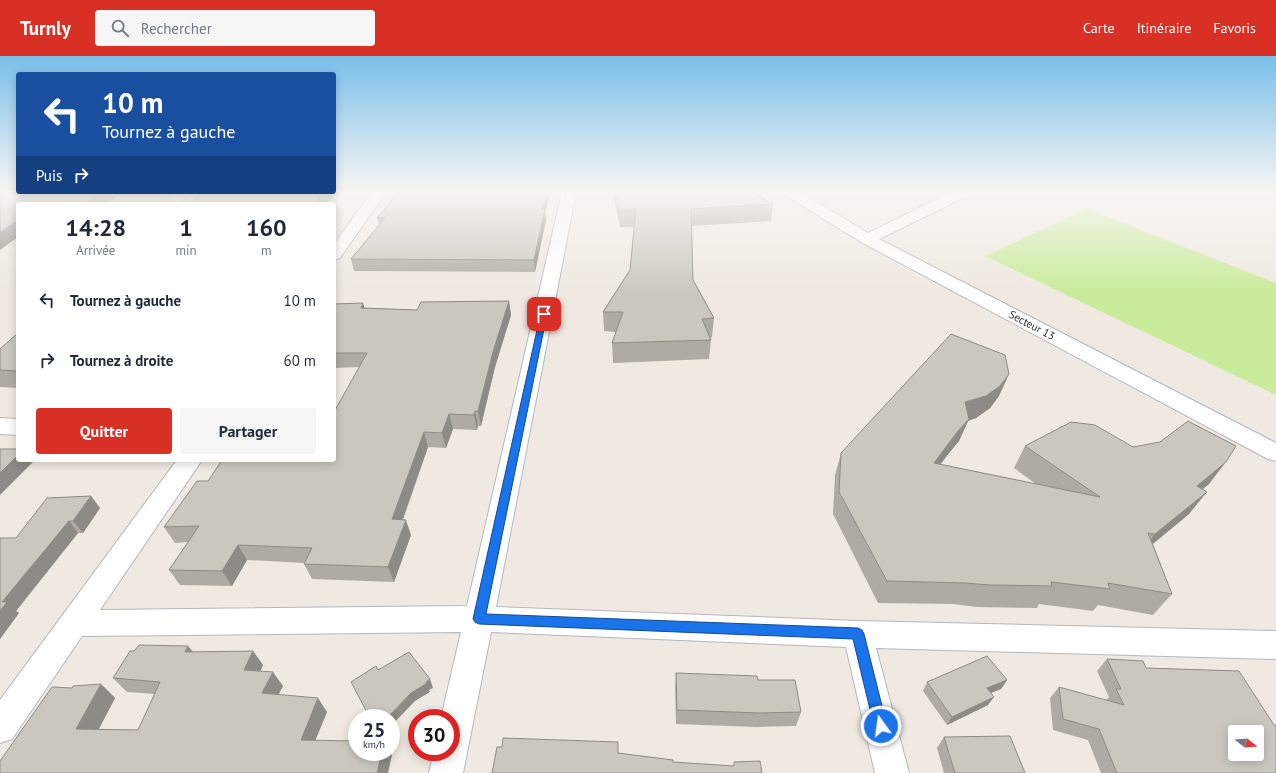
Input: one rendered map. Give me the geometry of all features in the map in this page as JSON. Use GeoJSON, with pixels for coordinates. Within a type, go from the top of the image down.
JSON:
{"type":"FeatureCollection","features":[{"type":"Feature","properties":{"kind":"street"},"geometry":{"type":"LineString","coordinates":[[336,252],[355,225]]}},
{"type":"Feature","properties":{"kind":"street"},"geometry":{"type":"LineString","coordinates":[[460,709],[562,225]]}},
{"type":"Feature","properties":{"kind":"street","name":"Secteur 13"},"geometry":{"type":"LineString","coordinates":[[845,225],[867,239],[1276,453]]}},
{"type":"Feature","properties":{"kind":"street"},"geometry":{"type":"LineString","coordinates":[[867,239],[895,225]]}},
{"type":"Feature","properties":{"kind":"street"},"geometry":{"type":"LineString","coordinates":[[0,426],[16,427]]}},
{"type":"Feature","properties":{"kind":"street"},"geometry":{"type":"LineString","coordinates":[[0,727],[189,462]]}},
{"type":"Feature","properties":{"kind":"street"},"geometry":{"type":"LineString","coordinates":[[74,623],[479,619],[858,634],[1276,645]]}},
{"type":"Feature","properties":{"kind":"street"},"geometry":{"type":"LineString","coordinates":[[858,634],[892,773]]}},
{"type":"Feature","properties":{"kind":"street"},"geometry":{"type":"LineString","coordinates":[[446,773],[449,761]]}},
{"type":"Feature","properties":{"kind":"green space"},"geometry":{"type":"Polygon","coordinates":[[[1051,225],[1129,225],[1276,283],[1276,395],[985,256],[1051,225]]]}},
{"type":"Feature","properties":{"kind":"building"},"geometry":{"type":"Polygon","coordinates":[[[0,225],[10,225],[0,232],[0,225]]]}},
{"type":"Feature","properties":{"kind":"building"},"geometry":{"type":"Polygon","coordinates":[[[379,225],[541,225],[534,260],[351,259],[379,225]]]}},
{"type":"Feature","properties":{"kind":"building"},"geometry":{"type":"Polygon","coordinates":[[[634,225],[691,225],[693,280],[714,318],[702,319],[711,340],[612,343],[623,312],[603,312],[630,270],[634,225]]]}},
{"type":"Feature","properties":{"kind":"building"},"geometry":{"type":"Polygon","coordinates":[[[509,301],[493,352],[478,411],[475,411],[474,415],[449,414],[442,433],[424,432],[392,519],[406,520],[388,567],[304,564],[312,548],[238,545],[222,571],[169,570],[199,526],[164,527],[197,481],[208,481],[221,462],[336,462],[336,408],[367,353],[336,353],[336,304],[363,303],[361,308],[417,310],[421,302],[509,301]]]}},
{"type":"Feature","properties":{"kind":"building"},"geometry":{"type":"Polygon","coordinates":[[[951,334],[1005,355],[1009,374],[1000,386],[986,396],[965,402],[969,419],[934,463],[1100,497],[1025,446],[1071,422],[1095,425],[1133,447],[1160,442],[1188,421],[1236,446],[1226,462],[1197,486],[1207,492],[1155,534],[1148,533],[1172,594],[1108,583],[1110,589],[1051,582],[1052,586],[887,581],[839,492],[841,453],[951,334]]]}},
{"type":"Feature","properties":{"kind":"building"},"geometry":{"type":"Polygon","coordinates":[[[16,335],[16,371],[0,370],[0,349],[16,335]]]}},
{"type":"Feature","properties":{"kind":"building"},"geometry":{"type":"Polygon","coordinates":[[[0,449],[16,449],[16,457],[0,473],[0,449]]]}},
{"type":"Feature","properties":{"kind":"building"},"geometry":{"type":"Polygon","coordinates":[[[91,496],[73,521],[69,521],[2,602],[7,602],[0,611],[0,538],[16,538],[47,498],[91,496]]]}},
{"type":"Feature","properties":{"kind":"building"},"geometry":{"type":"Polygon","coordinates":[[[139,645],[188,646],[185,652],[253,651],[244,670],[273,672],[262,693],[318,698],[301,740],[348,741],[348,761],[380,761],[377,773],[0,773],[0,761],[52,687],[72,688],[73,686],[101,684],[76,729],[138,730],[160,682],[113,678],[130,651],[134,651],[139,645]]]}},
{"type":"Feature","properties":{"kind":"building"},"geometry":{"type":"Polygon","coordinates":[[[409,652],[430,679],[426,682],[426,684],[411,693],[396,709],[365,709],[351,682],[376,666],[378,670],[409,652]]]}},
{"type":"Feature","properties":{"kind":"building"},"geometry":{"type":"Polygon","coordinates":[[[987,656],[1007,680],[987,688],[994,697],[952,717],[927,682],[987,656]]]}},
{"type":"Feature","properties":{"kind":"building"},"geometry":{"type":"Polygon","coordinates":[[[1107,659],[1143,661],[1146,668],[1239,671],[1274,725],[1276,725],[1276,773],[1117,773],[1099,729],[1063,719],[1059,687],[1124,705],[1116,689],[1121,689],[1107,659]]]}},
{"type":"Feature","properties":{"kind":"building"},"geometry":{"type":"Polygon","coordinates":[[[676,673],[757,676],[758,680],[795,680],[801,712],[760,713],[677,710],[676,673]]]}},
{"type":"Feature","properties":{"kind":"building"},"geometry":{"type":"Polygon","coordinates":[[[1010,736],[1025,773],[955,773],[944,737],[1010,736]]]}},
{"type":"Feature","properties":{"kind":"building"},"geometry":{"type":"Polygon","coordinates":[[[503,738],[618,742],[618,753],[673,760],[673,762],[734,766],[734,762],[760,761],[762,773],[492,773],[497,747],[502,747],[503,738]]]}},
{"type":"Feature","properties":{"kind":"route"},"geometry":{"type":"LineString","coordinates":[[544,314],[479,619],[858,634],[881,726]]}}]}
